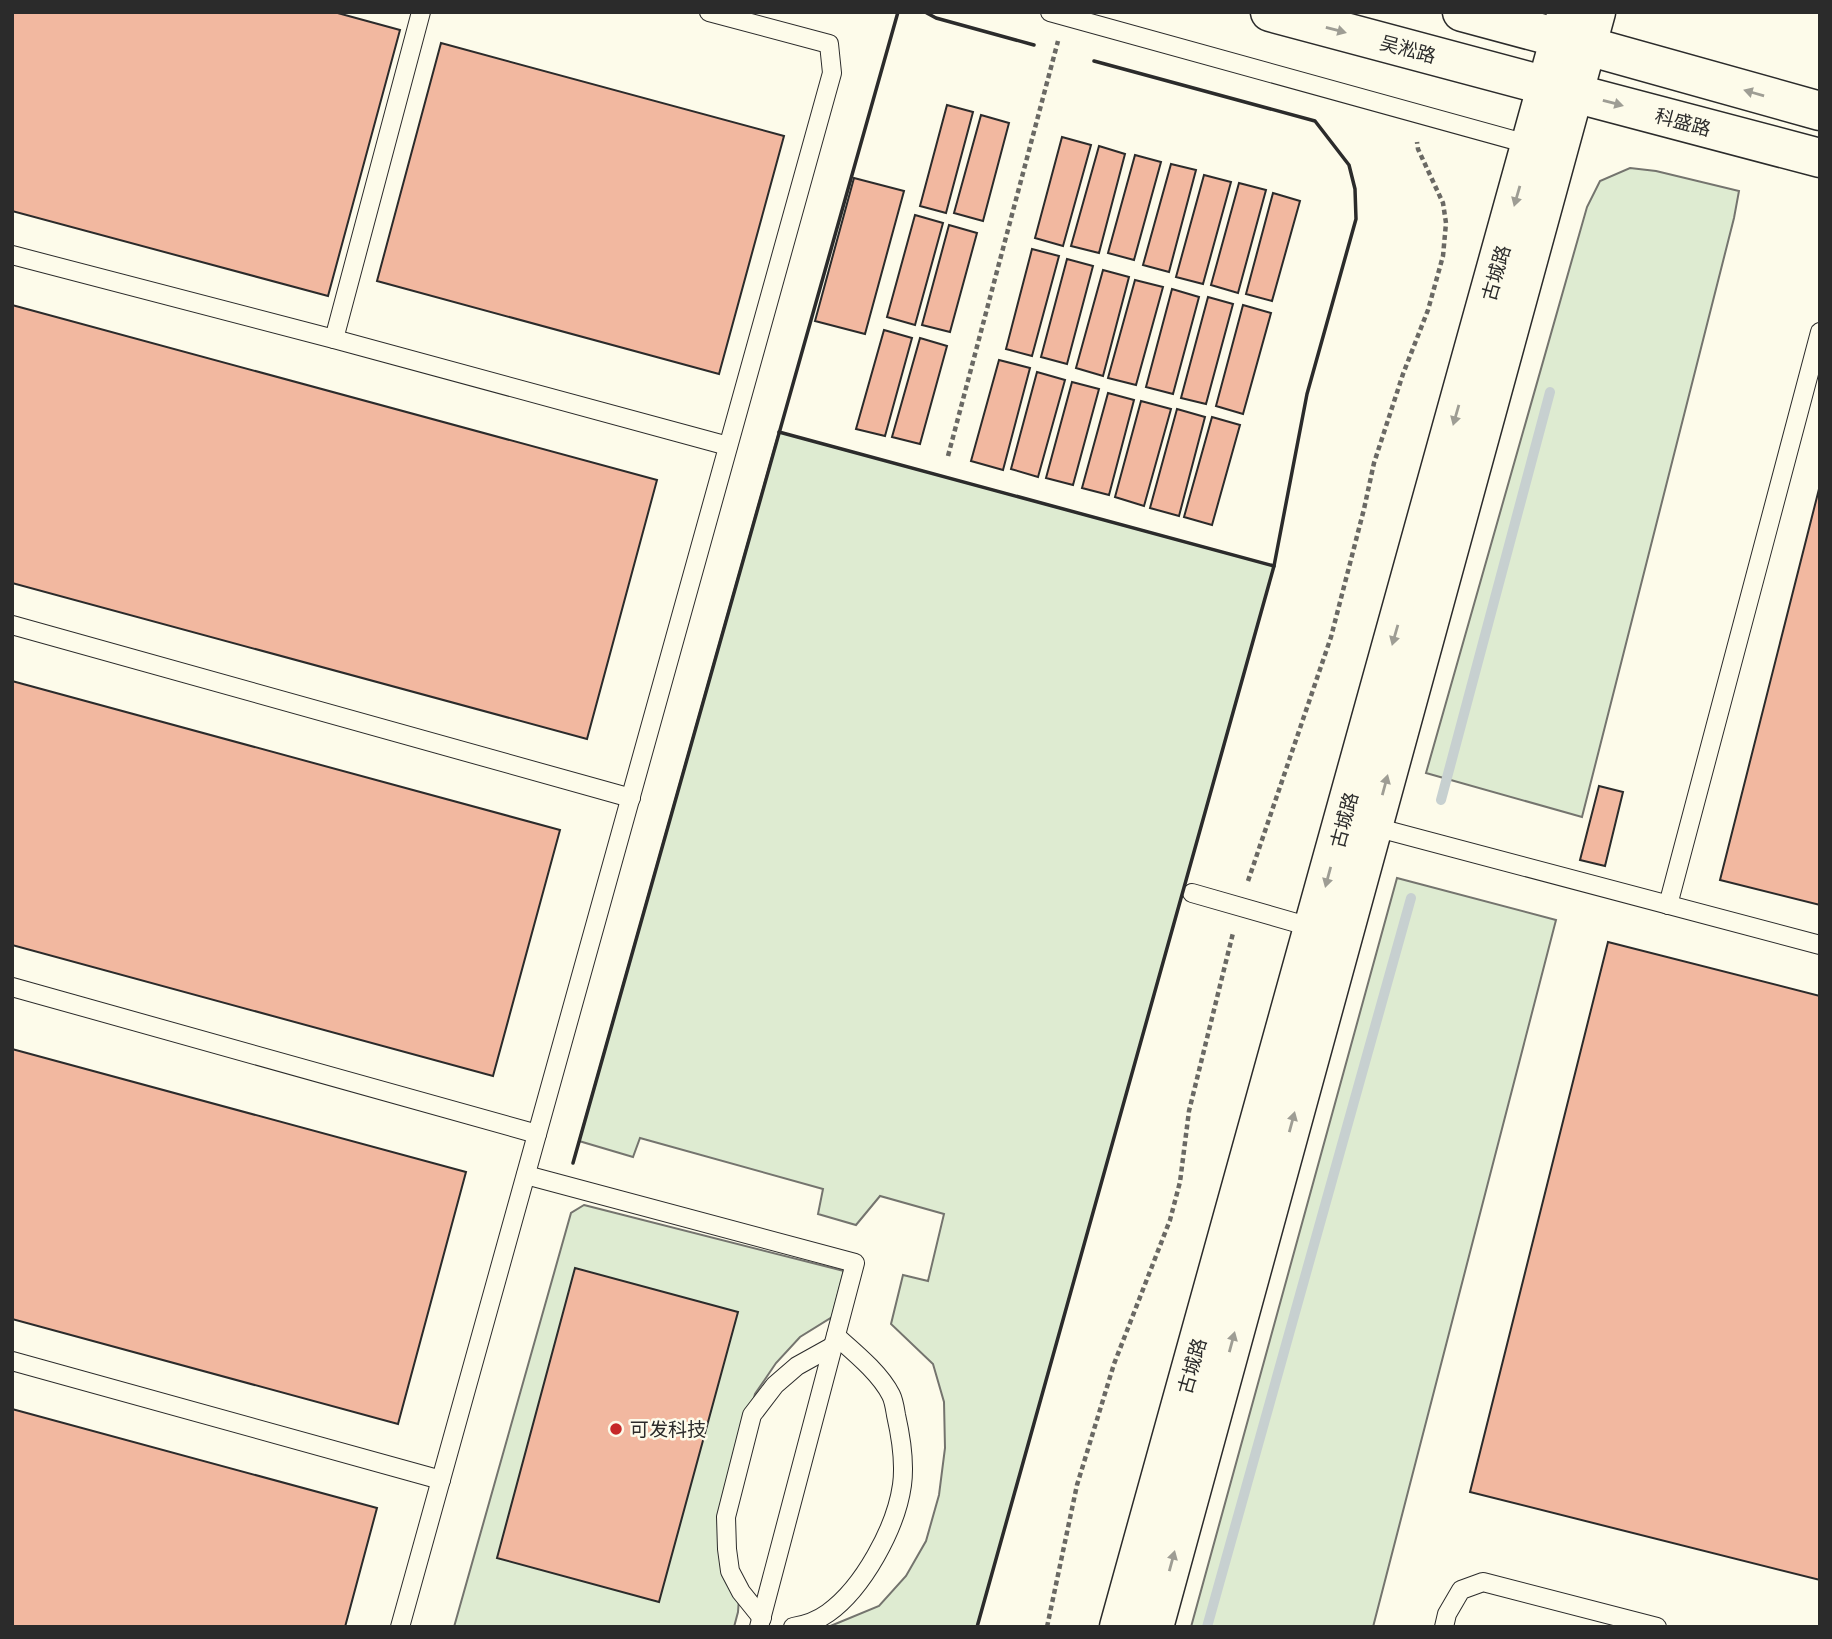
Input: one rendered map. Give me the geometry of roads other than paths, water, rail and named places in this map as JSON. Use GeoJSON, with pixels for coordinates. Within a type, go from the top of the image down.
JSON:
{"type":"FeatureCollection","features":[{"type":"Feature","properties":{"kind":"main road","name":"吴淞路"},"geometry":{"type":"LineString","coordinates":[[1270,12],[1561,89]]}},
{"type":"Feature","properties":{"kind":"main road"},"geometry":{"type":"LineString","coordinates":[[1462,12],[1577,27],[1820,111]]}},
{"type":"Feature","properties":{"kind":"main road","name":"古城路"},"geometry":{"type":"LineString","coordinates":[[1154,1627],[1359,823],[1577,27]]}},
{"type":"Feature","properties":{"kind":"main road","name":"科盛路"},"geometry":{"type":"LineString","coordinates":[[1561,89],[1820,158]]}},
{"type":"Feature","properties":{"kind":"main road","name":"古城路"},"geometry":{"type":"LineString","coordinates":[[1119,1627],[1314,928],[1359,823]]}},
{"type":"Feature","properties":{"kind":"lane"},"geometry":{"type":"LineString","coordinates":[[334,339],[421,12]]}},
{"type":"Feature","properties":{"kind":"lane"},"geometry":{"type":"LineString","coordinates":[[400,1627],[832,74],[829,44],[709,12]]}},
{"type":"Feature","properties":{"kind":"lane"},"geometry":{"type":"LineString","coordinates":[[1057,14],[1545,148]]}},
{"type":"Feature","properties":{"kind":"lane"},"geometry":{"type":"LineString","coordinates":[[12,255],[729,446]]}},
{"type":"Feature","properties":{"kind":"lane"},"geometry":{"type":"LineString","coordinates":[[1668,905],[1820,332]]}},
{"type":"Feature","properties":{"kind":"lane"},"geometry":{"type":"LineString","coordinates":[[12,625],[631,798]]}},
{"type":"Feature","properties":{"kind":"lane"},"geometry":{"type":"LineString","coordinates":[[1359,823],[1820,945]]}},
{"type":"Feature","properties":{"kind":"lane"},"geometry":{"type":"LineString","coordinates":[[1192,893],[1314,928]]}},
{"type":"Feature","properties":{"kind":"lane"},"geometry":{"type":"LineString","coordinates":[[12,987],[537,1134]]}},
{"type":"Feature","properties":{"kind":"lane"},"geometry":{"type":"LineString","coordinates":[[526,1175],[855,1263],[760,1622]]}},
{"type":"Feature","properties":{"kind":"lane"},"geometry":{"type":"LineString","coordinates":[[760,1622],[730,1571],[727,1549],[726,1517],[752,1415],[775,1385],[834,1341]]}},
{"type":"Feature","properties":{"kind":"lane"},"geometry":{"type":"LineString","coordinates":[[793,1627],[807,1624],[827,1614],[853,1591],[875,1557],[891,1522],[902,1485],[902,1438],[891,1395],[869,1365],[834,1341]]}},
{"type":"Feature","properties":{"kind":"lane"},"geometry":{"type":"LineString","coordinates":[[12,1361],[441,1480]]}},
{"type":"Feature","properties":{"kind":"lane"},"geometry":{"type":"LineString","coordinates":[[1444,1627],[1447,1614],[1461,1590],[1483,1582],[1657,1627]]}},
{"type":"Feature","properties":{"kind":"waterway"},"geometry":{"type":"LineString","coordinates":[[1441,800],[1550,392]]}},
{"type":"Feature","properties":{"kind":"waterway"},"geometry":{"type":"LineString","coordinates":[[1207,1627],[1411,898]]}},
{"type":"Feature","properties":{"kind":"place","name":"可发科技"},"geometry":{"type":"Point","coordinates":[616,1429]}}]}
